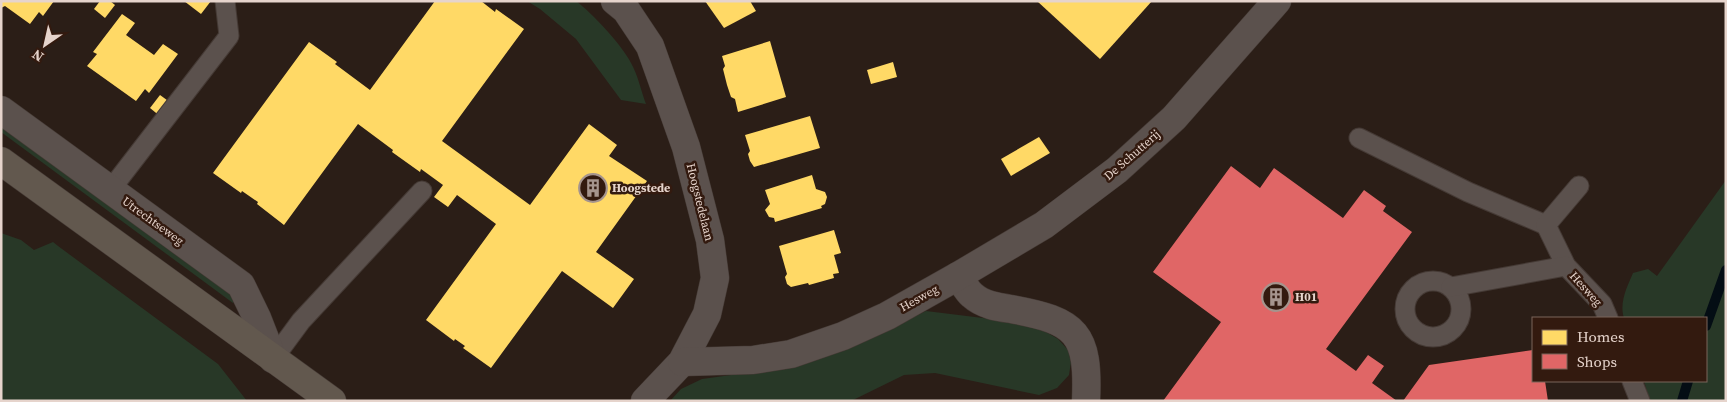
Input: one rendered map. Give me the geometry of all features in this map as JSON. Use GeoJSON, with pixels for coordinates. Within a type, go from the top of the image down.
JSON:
{"type":"FeatureCollection","features":[{"type":"Feature","properties":{"kind":"main road"},"geometry":{"type":"LineString","coordinates":[[1,161],[332,401]]}},
{"type":"Feature","properties":{"kind":"street","name":"Hoogstedelaan"},"geometry":{"type":"LineString","coordinates":[[615,1],[626,10],[650,46],[686,147],[710,240],[715,278],[707,314],[682,362],[645,401]]}},
{"type":"Feature","properties":{"kind":"street","name":"De Schutterij"},"geometry":{"type":"LineString","coordinates":[[958,276],[1044,225],[1117,170],[1174,118],[1277,1]]}},
{"type":"Feature","properties":{"kind":"street","name":"Utrechtseweg"},"geometry":{"type":"LineString","coordinates":[[1,110],[241,286],[257,318],[272,359]]}},
{"type":"Feature","properties":{"kind":"street","name":"Hesweg"},"geometry":{"type":"LineString","coordinates":[[682,362],[753,360],[791,354],[843,336],[887,316],[958,276]]}},
{"type":"Feature","properties":{"kind":"street"},"geometry":{"type":"LineString","coordinates":[[958,276],[971,294],[988,305],[1039,314],[1059,321],[1074,333],[1087,363],[1086,401]]}},
{"type":"Feature","properties":{"kind":"lane"},"geometry":{"type":"LineString","coordinates":[[118,180],[229,36],[225,1]]}},
{"type":"Feature","properties":{"kind":"lane"},"geometry":{"type":"LineString","coordinates":[[1359,138],[1468,192],[1546,225],[1579,186]]}},
{"type":"Feature","properties":{"kind":"lane"},"geometry":{"type":"LineString","coordinates":[[272,359],[301,321],[422,191]]}},
{"type":"Feature","properties":{"kind":"lane","name":"Hesweg"},"geometry":{"type":"LineString","coordinates":[[1546,225],[1566,266],[1602,304],[1608,317]]}},
{"type":"Feature","properties":{"kind":"lane"},"geometry":{"type":"LineString","coordinates":[[1451,286],[1566,266]]}},
{"type":"Feature","properties":{"kind":"lane"},"geometry":{"type":"LineString","coordinates":[[1632,382],[1640,401]]}},
{"type":"Feature","properties":{"kind":"green space"},"geometry":{"type":"Polygon","coordinates":[[[527,1],[576,1],[582,6],[598,21],[627,56],[636,73],[646,104],[621,100],[576,39],[540,9],[527,1]]]}},
{"type":"Feature","properties":{"kind":"green space"},"geometry":{"type":"Polygon","coordinates":[[[1,125],[237,298],[233,303],[1,132],[1,125]]]}},
{"type":"Feature","properties":{"kind":"green space"},"geometry":{"type":"Polygon","coordinates":[[[1726,180],[1726,401],[1650,401],[1644,382],[1707,382],[1707,317],[1624,317],[1623,301],[1633,273],[1648,269],[1657,276],[1726,180]]]}},
{"type":"Feature","properties":{"kind":"green space"},"geometry":{"type":"Polygon","coordinates":[[[1,233],[21,240],[34,250],[53,242],[218,364],[247,401],[1,401],[1,233]]]}},
{"type":"Feature","properties":{"kind":"green space"},"geometry":{"type":"Polygon","coordinates":[[[926,311],[991,319],[1041,329],[1058,339],[1068,350],[1071,362],[1069,375],[1057,388],[1039,395],[935,373],[904,375],[851,401],[670,401],[681,389],[702,379],[797,366],[850,348],[926,311]]]}},
{"type":"Feature","properties":{"kind":"building: Homes"},"geometry":{"type":"Polygon","coordinates":[[[1,1],[54,1],[43,16],[39,12],[30,24],[5,6],[1,8],[1,1]]]}},
{"type":"Feature","properties":{"kind":"building: Homes"},"geometry":{"type":"Polygon","coordinates":[[[100,1],[110,1],[115,5],[105,18],[94,9],[100,1]]]}},
{"type":"Feature","properties":{"kind":"building: Homes"},"geometry":{"type":"Polygon","coordinates":[[[184,1],[211,1],[201,14],[184,1]]]}},
{"type":"Feature","properties":{"kind":"building: Homes","name":"Hoogstede"},"geometry":{"type":"Polygon","coordinates":[[[435,1],[481,1],[495,12],[496,9],[524,29],[442,141],[530,205],[589,124],[617,145],[609,156],[647,181],[596,252],[634,279],[613,308],[562,271],[491,368],[463,348],[465,346],[455,339],[454,341],[426,320],[496,224],[457,195],[448,207],[434,197],[443,185],[421,169],[420,172],[392,152],[393,150],[358,124],[284,225],[257,204],[258,202],[242,191],[241,193],[213,173],[309,42],[337,62],[335,64],[370,90],[435,1]]]}},
{"type":"Feature","properties":{"kind":"building: Homes"},"geometry":{"type":"Polygon","coordinates":[[[705,1],[750,1],[756,11],[724,28],[705,1]]]}},
{"type":"Feature","properties":{"kind":"building: Homes"},"geometry":{"type":"Polygon","coordinates":[[[1037,1],[1152,1],[1100,59],[1037,1]]]}},
{"type":"Feature","properties":{"kind":"building: Homes"},"geometry":{"type":"Polygon","coordinates":[[[122,14],[135,23],[126,35],[154,55],[163,44],[178,54],[149,93],[145,89],[136,101],[87,66],[97,54],[93,52],[122,14]]]}},
{"type":"Feature","properties":{"kind":"building: Homes"},"geometry":{"type":"Polygon","coordinates":[[[770,41],[786,97],[738,112],[735,99],[731,97],[727,85],[722,56],[770,41]]]}},
{"type":"Feature","properties":{"kind":"building: Homes"},"geometry":{"type":"Polygon","coordinates":[[[893,62],[897,77],[871,84],[867,70],[893,62]]]}},
{"type":"Feature","properties":{"kind":"building: Homes"},"geometry":{"type":"Polygon","coordinates":[[[160,95],[171,103],[161,117],[150,108],[160,95]]]}},
{"type":"Feature","properties":{"kind":"building: Homes"},"geometry":{"type":"Polygon","coordinates":[[[810,116],[820,148],[754,167],[748,154],[750,151],[745,135],[810,116]]]}},
{"type":"Feature","properties":{"kind":"building: Homes"},"geometry":{"type":"Polygon","coordinates":[[[1039,137],[1050,153],[1011,176],[1001,159],[1039,137]]]}},
{"type":"Feature","properties":{"kind":"building: Homes"},"geometry":{"type":"Polygon","coordinates":[[[812,175],[816,189],[825,192],[827,197],[825,204],[821,206],[822,208],[775,222],[774,218],[769,217],[765,210],[770,204],[765,190],[812,175]]]}},
{"type":"Feature","properties":{"kind":"building: Homes"},"geometry":{"type":"Polygon","coordinates":[[[834,230],[841,253],[834,255],[839,273],[833,274],[834,278],[809,285],[808,283],[791,287],[787,284],[785,277],[787,274],[779,246],[834,230]]]}},
{"type":"Feature","properties":{"kind":"building: Shops","name":"H01"},"geometry":{"type":"Polygon","coordinates":[[[1231,166],[1260,188],[1274,168],[1343,218],[1364,190],[1386,206],[1383,211],[1412,232],[1326,349],[1356,371],[1368,355],[1384,366],[1372,383],[1397,401],[1163,401],[1221,322],[1153,272],[1231,166]]]}},
{"type":"Feature","properties":{"kind":"building: Shops"},"geometry":{"type":"Polygon","coordinates":[[[1532,350],[1532,382],[1545,382],[1548,401],[1403,401],[1429,365],[1532,350]]]}},
{"type":"Feature","properties":{"kind":"waterway"},"geometry":{"type":"LineString","coordinates":[[1707,323],[1726,270]]}},
{"type":"Feature","properties":{"kind":"waterway"},"geometry":{"type":"LineString","coordinates":[[1682,401],[1688,382]]}},
{"type":"Feature","properties":{"kind":"place","name":"Hoogstede"},"geometry":{"type":"Point","coordinates":[593,188]}},
{"type":"Feature","properties":{"kind":"place","name":"H01"},"geometry":{"type":"Point","coordinates":[1276,297]}}]}
